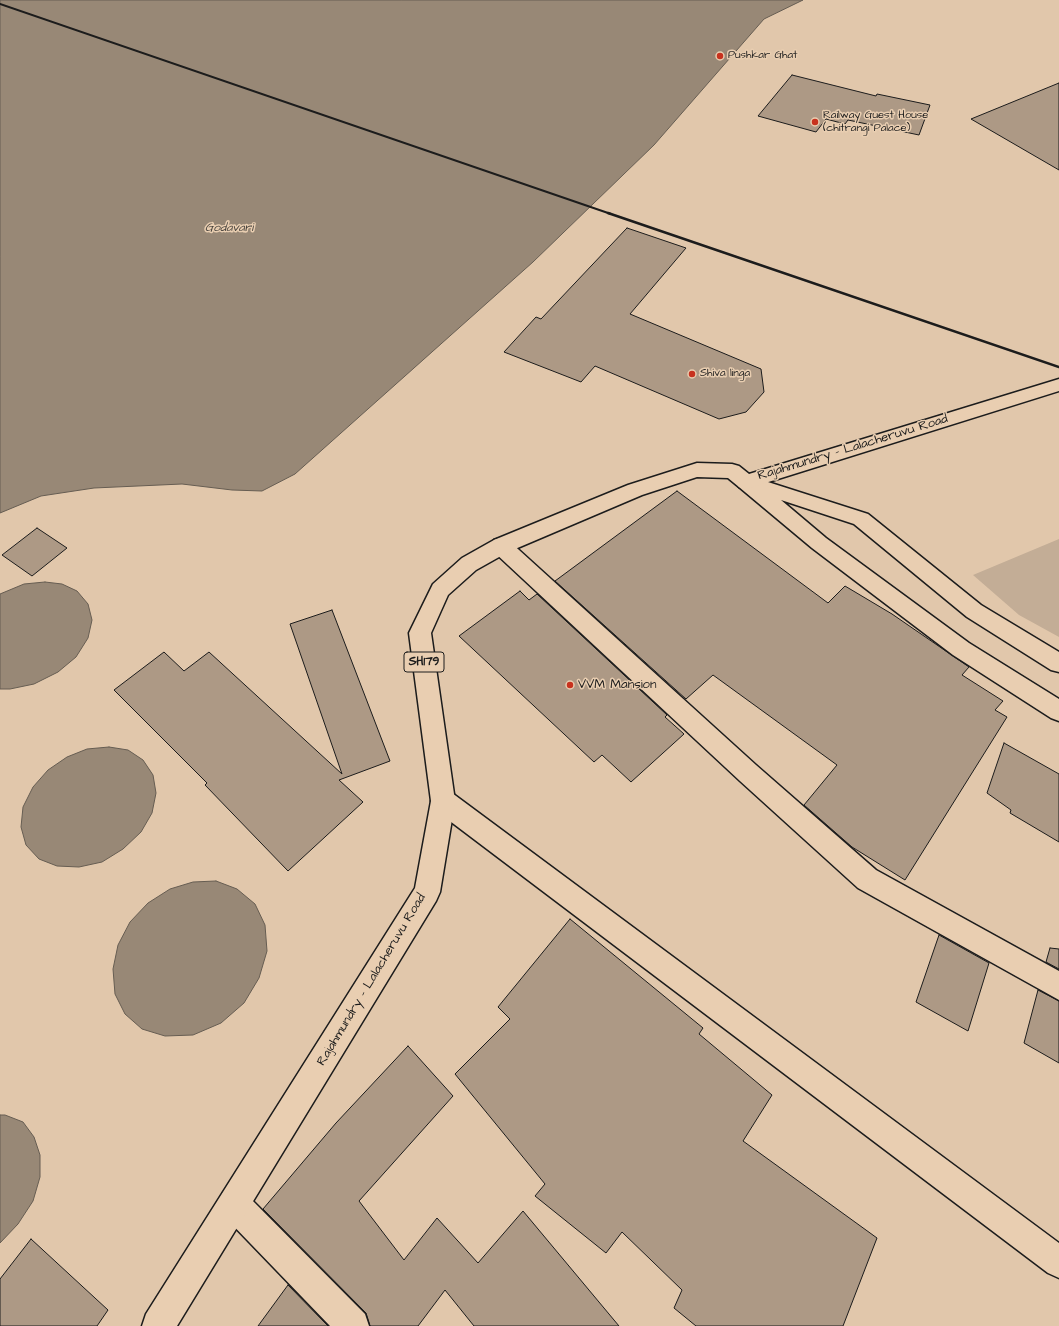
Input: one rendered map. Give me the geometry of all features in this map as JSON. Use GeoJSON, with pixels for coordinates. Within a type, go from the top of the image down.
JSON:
{"type":"FeatureCollection","features":[{"type":"Feature","properties":{"kind":"street","name":"Rajahmundry - Lalacheruvu Road"},"geometry":{"type":"LineString","coordinates":[[158,1326],[427,892],[442,801],[420,633],[440,590],[469,564],[501,546],[635,490],[697,470],[732,471],[746,482],[1059,385]]}},
{"type":"Feature","properties":{"kind":"street"},"geometry":{"type":"LineString","coordinates":[[746,482],[861,519],[974,611],[1059,663]]}},
{"type":"Feature","properties":{"kind":"street"},"geometry":{"type":"LineString","coordinates":[[746,482],[819,543],[961,649],[1059,711]]}},
{"type":"Feature","properties":{"kind":"street"},"geometry":{"type":"LineString","coordinates":[[501,546],[748,773],[868,879],[1059,986]]}},
{"type":"Feature","properties":{"kind":"street"},"geometry":{"type":"LineString","coordinates":[[442,801],[1059,1262]]}},
{"type":"Feature","properties":{"kind":"street"},"geometry":{"type":"LineString","coordinates":[[234,1204],[353,1326]]}},
{"type":"Feature","properties":{"kind":"shaded area"},"geometry":{"type":"Polygon","coordinates":[[[1059,539],[1059,637],[1019,615],[973,575],[1059,539]]]}},
{"type":"Feature","properties":{"kind":"water","name":"Godavari"},"geometry":{"type":"Polygon","coordinates":[[[0,0],[803,0],[764,19],[654,145],[533,262],[295,474],[262,491],[232,490],[182,484],[94,488],[41,496],[0,513],[0,0]]]}},
{"type":"Feature","properties":{"kind":"water"},"geometry":{"type":"Polygon","coordinates":[[[45,582],[62,584],[77,591],[88,604],[92,620],[88,638],[76,657],[58,672],[34,684],[10,689],[0,689],[0,594],[24,584],[45,582]]]}},
{"type":"Feature","properties":{"kind":"water"},"geometry":{"type":"Polygon","coordinates":[[[109,747],[128,750],[143,760],[153,775],[156,793],[152,813],[141,832],[123,849],[102,862],[79,867],[57,866],[39,859],[26,845],[21,827],[23,807],[33,787],[48,770],[67,757],[87,749],[109,747]]]}},
{"type":"Feature","properties":{"kind":"water"},"geometry":{"type":"Polygon","coordinates":[[[216,881],[237,889],[255,904],[265,925],[267,951],[259,978],[244,1003],[221,1023],[193,1035],[165,1036],[142,1029],[125,1014],[115,994],[113,969],[118,945],[130,922],[148,903],[170,889],[193,882],[216,881]]]}},
{"type":"Feature","properties":{"kind":"water"},"geometry":{"type":"Polygon","coordinates":[[[0,1115],[5,1115],[23,1122],[34,1137],[40,1155],[40,1177],[33,1201],[18,1224],[0,1243],[0,1115]]]}},
{"type":"Feature","properties":{"kind":"building"},"geometry":{"type":"Polygon","coordinates":[[[792,75],[876,96],[877,94],[930,105],[919,135],[848,120],[845,124],[826,119],[816,132],[758,116],[792,75]]]}},
{"type":"Feature","properties":{"kind":"building"},"geometry":{"type":"Polygon","coordinates":[[[1059,83],[1059,170],[971,119],[1059,83]]]}},
{"type":"Feature","properties":{"kind":"building"},"geometry":{"type":"Polygon","coordinates":[[[627,228],[686,248],[630,314],[761,369],[764,392],[746,412],[719,419],[595,366],[581,382],[504,352],[536,317],[541,319],[627,228]]]}},
{"type":"Feature","properties":{"kind":"building"},"geometry":{"type":"Polygon","coordinates":[[[677,491],[828,603],[845,586],[892,614],[969,667],[962,675],[1003,701],[995,710],[1007,717],[905,880],[852,847],[804,805],[837,765],[713,675],[686,699],[555,581],[677,491]]]}},
{"type":"Feature","properties":{"kind":"building"},"geometry":{"type":"Polygon","coordinates":[[[37,528],[67,548],[32,576],[2,555],[37,528]]]}},
{"type":"Feature","properties":{"kind":"building","name":"VVM Mansion"},"geometry":{"type":"Polygon","coordinates":[[[520,591],[529,600],[537,594],[667,715],[665,717],[684,734],[631,782],[602,755],[594,762],[459,636],[520,591]]]}},
{"type":"Feature","properties":{"kind":"building"},"geometry":{"type":"Polygon","coordinates":[[[332,610],[390,761],[339,780],[363,802],[288,871],[205,785],[207,783],[114,690],[164,652],[184,671],[209,652],[342,774],[290,624],[332,610]]]}},
{"type":"Feature","properties":{"kind":"building"},"geometry":{"type":"Polygon","coordinates":[[[1004,743],[1059,774],[1059,842],[1010,813],[1011,810],[987,793],[1004,743]]]}},
{"type":"Feature","properties":{"kind":"building"},"geometry":{"type":"Polygon","coordinates":[[[570,919],[703,1028],[699,1034],[772,1095],[743,1141],[877,1238],[843,1326],[696,1326],[674,1308],[682,1290],[622,1232],[606,1253],[535,1196],[545,1184],[455,1074],[510,1019],[498,1007],[570,919]]]}},
{"type":"Feature","properties":{"kind":"building"},"geometry":{"type":"Polygon","coordinates":[[[939,935],[989,963],[968,1031],[916,1002],[939,935]]]}},
{"type":"Feature","properties":{"kind":"building"},"geometry":{"type":"Polygon","coordinates":[[[1050,948],[1059,949],[1059,969],[1046,962],[1050,948]]]}},
{"type":"Feature","properties":{"kind":"building"},"geometry":{"type":"Polygon","coordinates":[[[1038,990],[1059,1001],[1059,1063],[1024,1043],[1038,990]]]}},
{"type":"Feature","properties":{"kind":"building"},"geometry":{"type":"Polygon","coordinates":[[[408,1046],[453,1096],[359,1201],[404,1260],[437,1218],[478,1263],[523,1211],[619,1326],[474,1326],[445,1290],[418,1326],[370,1326],[366,1313],[263,1209],[336,1123],[408,1046]]]}},
{"type":"Feature","properties":{"kind":"building"},"geometry":{"type":"Polygon","coordinates":[[[31,1239],[108,1310],[97,1326],[0,1326],[0,1279],[31,1239]]]}},
{"type":"Feature","properties":{"kind":"building"},"geometry":{"type":"Polygon","coordinates":[[[288,1285],[328,1326],[258,1326],[288,1285]]]}},
{"type":"Feature","properties":{"kind":"railway"},"geometry":{"type":"LineString","coordinates":[[0,4],[611,214]]}},
{"type":"Feature","properties":{"kind":"railway"},"geometry":{"type":"LineString","coordinates":[[608,213],[1059,367]]}},
{"type":"Feature","properties":{"kind":"place","name":"Pushkar Ghat"},"geometry":{"type":"Point","coordinates":[720,56]}},
{"type":"Feature","properties":{"kind":"place","name":"Railway Guest House (chitrangi Palace)"},"geometry":{"type":"Point","coordinates":[815,122]}},
{"type":"Feature","properties":{"kind":"place","name":"Shiva linga"},"geometry":{"type":"Point","coordinates":[692,374]}},
{"type":"Feature","properties":{"kind":"place","name":"VVM Mansion"},"geometry":{"type":"Point","coordinates":[570,685]}}]}
